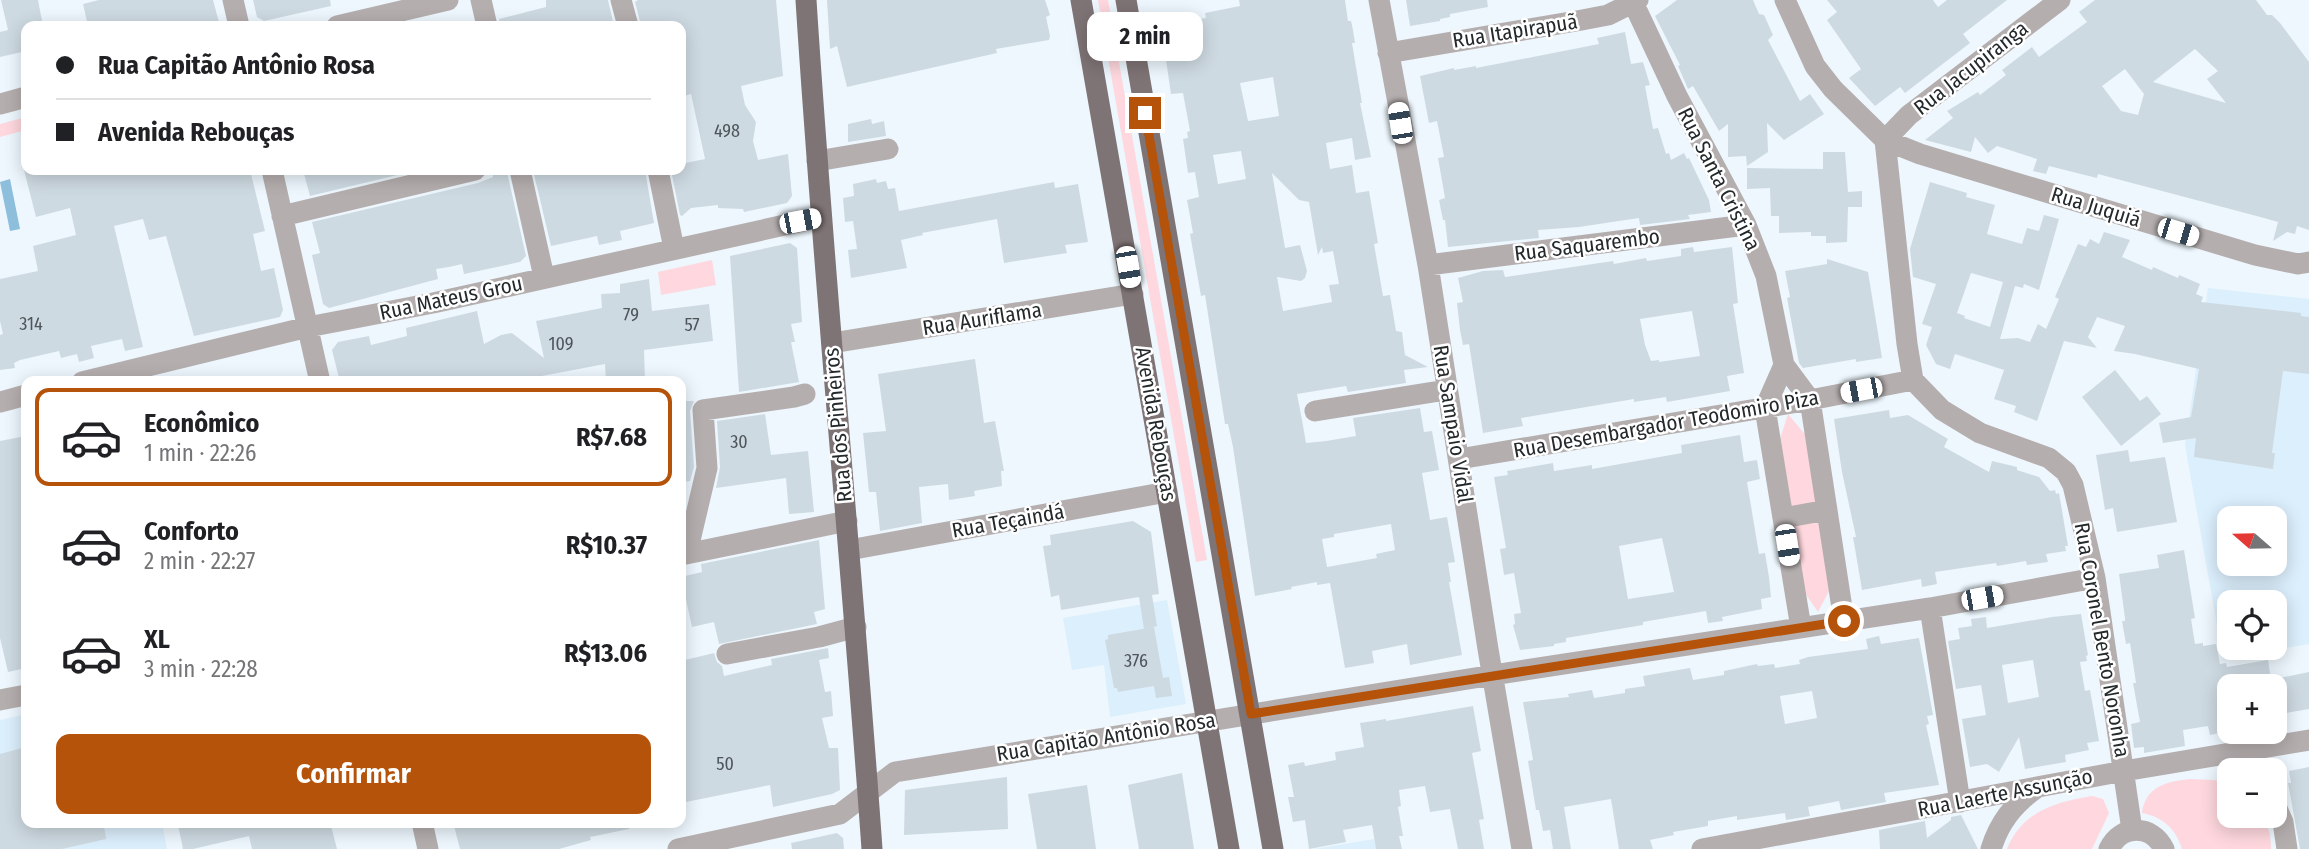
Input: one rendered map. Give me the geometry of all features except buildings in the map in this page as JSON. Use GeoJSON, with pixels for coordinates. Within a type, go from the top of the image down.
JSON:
{"type":"FeatureCollection","features":[{"type":"Feature","properties":{"kind":"main road","name":"Rua dos Pinheiros"},"geometry":{"type":"LineString","coordinates":[[806,0],[821,217],[873,849]]}},
{"type":"Feature","properties":{"kind":"main road","name":"Avenida Rebouças"},"geometry":{"type":"LineString","coordinates":[[1082,0],[1229,849]]}},
{"type":"Feature","properties":{"kind":"main road","name":"Avenida Rebouças"},"geometry":{"type":"LineString","coordinates":[[1126,0],[1273,849]]}},
{"type":"Feature","properties":{"kind":"street"},"geometry":{"type":"LineString","coordinates":[[233,0],[238,21]]}},
{"type":"Feature","properties":{"kind":"street"},"geometry":{"type":"LineString","coordinates":[[358,21],[447,0]]}},
{"type":"Feature","properties":{"kind":"street"},"geometry":{"type":"LineString","coordinates":[[481,0],[486,21]]}},
{"type":"Feature","properties":{"kind":"street"},"geometry":{"type":"LineString","coordinates":[[621,0],[627,21]]}},
{"type":"Feature","properties":{"kind":"street","name":"Rua Sampaio Vidal"},"geometry":{"type":"LineString","coordinates":[[1379,0],[1428,265],[1522,849]]}},
{"type":"Feature","properties":{"kind":"street"},"geometry":{"type":"LineString","coordinates":[[1785,0],[1821,74],[1885,140],[1906,344],[1913,380]]}},
{"type":"Feature","properties":{"kind":"street","name":"Rua Jacupiranga"},"geometry":{"type":"LineString","coordinates":[[1885,140],[1909,115],[2060,0]]}},
{"type":"Feature","properties":{"kind":"street","name":"Rua Itapirapuã"},"geometry":{"type":"LineString","coordinates":[[1388,53],[1608,15],[1634,1]]}},
{"type":"Feature","properties":{"kind":"street","name":"Rua Santa Cristina"},"geometry":{"type":"LineString","coordinates":[[1634,1],[1677,96],[1746,225],[1766,276],[1783,365],[1810,400]]}},
{"type":"Feature","properties":{"kind":"street"},"geometry":{"type":"LineString","coordinates":[[0,104],[21,98]]}},
{"type":"Feature","properties":{"kind":"street","name":"Rua Juquiá"},"geometry":{"type":"LineString","coordinates":[[1885,140],[1920,154],[2255,255],[2298,264],[2309,262]]}},
{"type":"Feature","properties":{"kind":"street"},"geometry":{"type":"LineString","coordinates":[[817,162],[888,149]]}},
{"type":"Feature","properties":{"kind":"street"},"geometry":{"type":"LineString","coordinates":[[273,175],[319,376]]}},
{"type":"Feature","properties":{"kind":"street"},"geometry":{"type":"LineString","coordinates":[[282,216],[454,175]]}},
{"type":"Feature","properties":{"kind":"street"},"geometry":{"type":"LineString","coordinates":[[521,175],[544,277]]}},
{"type":"Feature","properties":{"kind":"street"},"geometry":{"type":"LineString","coordinates":[[659,175],[674,248]]}},
{"type":"Feature","properties":{"kind":"street","name":"Rua Mateus Grou"},"geometry":{"type":"LineString","coordinates":[[107,376],[308,327],[433,303],[821,217]]}},
{"type":"Feature","properties":{"kind":"street","name":"Rua Saquarembo"},"geometry":{"type":"LineString","coordinates":[[1428,265],[1746,225]]}},
{"type":"Feature","properties":{"kind":"street","name":"Rua Auriflama"},"geometry":{"type":"LineString","coordinates":[[831,343],[1133,294]]}},
{"type":"Feature","properties":{"kind":"street"},"geometry":{"type":"LineString","coordinates":[[1783,365],[1765,408],[1801,628]]}},
{"type":"Feature","properties":{"kind":"street","name":"Rua Desembargador Teodomiro Piza"},"geometry":{"type":"LineString","coordinates":[[1459,459],[1765,408],[1913,380]]}},
{"type":"Feature","properties":{"kind":"street","name":"Rua Coronel Bento Noronha"},"geometry":{"type":"LineString","coordinates":[[1913,380],[1942,410],[1980,433],[2049,458],[2066,472],[2073,485],[2095,578],[2132,830]]}},
{"type":"Feature","properties":{"kind":"street"},"geometry":{"type":"LineString","coordinates":[[1315,411],[1446,390]]}},
{"type":"Feature","properties":{"kind":"street"},"geometry":{"type":"LineString","coordinates":[[686,547],[708,468],[703,410],[805,394]]}},
{"type":"Feature","properties":{"kind":"street"},"geometry":{"type":"LineString","coordinates":[[0,402],[21,396]]}},
{"type":"Feature","properties":{"kind":"street"},"geometry":{"type":"LineString","coordinates":[[1810,400],[1844,621]]}},
{"type":"Feature","properties":{"kind":"street","name":"Rua Teçaindá"},"geometry":{"type":"LineString","coordinates":[[849,550],[1167,492]]}},
{"type":"Feature","properties":{"kind":"street"},"geometry":{"type":"LineString","coordinates":[[1783,518],[1827,510]]}},
{"type":"Feature","properties":{"kind":"street"},"geometry":{"type":"LineString","coordinates":[[686,554],[846,521]]}},
{"type":"Feature","properties":{"kind":"street","name":"Rua Capitão Antônio Rosa"},"geometry":{"type":"LineString","coordinates":[[678,849],[840,814],[895,772],[1493,675],[1930,608],[2095,578]]}},
{"type":"Feature","properties":{"kind":"street"},"geometry":{"type":"LineString","coordinates":[[1930,608],[1960,802]]}},
{"type":"Feature","properties":{"kind":"street"},"geometry":{"type":"LineString","coordinates":[[727,654],[819,637],[856,627]]}},
{"type":"Feature","properties":{"kind":"street"},"geometry":{"type":"LineString","coordinates":[[0,700],[21,696]]}},
{"type":"Feature","properties":{"kind":"street","name":"Rua Laerte Assunção"},"geometry":{"type":"LineString","coordinates":[[1702,849],[2124,771],[2309,740]]}},
{"type":"Feature","properties":{"kind":"street"},"geometry":{"type":"LineString","coordinates":[[2210,758],[2217,761]]}},
{"type":"Feature","properties":{"kind":"street"},"geometry":{"type":"LineString","coordinates":[[1991,849],[1996,832],[2007,815],[2020,800],[2037,788]]}},
{"type":"Feature","properties":{"kind":"street"},"geometry":{"type":"LineString","coordinates":[[423,828],[428,849]]}},
{"type":"Feature","properties":{"kind":"street"},"geometry":{"type":"LineString","coordinates":[[2284,828],[2287,849]]}},
{"type":"Feature","properties":{"kind":"street"},"geometry":{"type":"LineString","coordinates":[[2109,849],[2116,838],[2132,830],[2148,832],[2158,839],[2164,849]]}},
{"type":"Feature","properties":{"kind":"shaded area"},"geometry":{"type":"Polygon","coordinates":[[[1098,0],[1108,0],[1207,560],[1196,562],[1098,0]]]}},
{"type":"Feature","properties":{"kind":"shaded area"},"geometry":{"type":"Polygon","coordinates":[[[21,118],[21,131],[0,137],[0,124],[21,118]]]}},
{"type":"Feature","properties":{"kind":"shaded area"},"geometry":{"type":"Polygon","coordinates":[[[712,260],[716,285],[661,295],[658,272],[712,260]]]}},
{"type":"Feature","properties":{"kind":"shaded area"},"geometry":{"type":"Polygon","coordinates":[[[2208,288],[2309,299],[2309,644],[2287,648],[2287,590],[2217,590],[2217,625],[2185,445],[2208,288]]]}},
{"type":"Feature","properties":{"kind":"shaded area"},"geometry":{"type":"Polygon","coordinates":[[[1788,414],[1809,439],[1829,591],[1818,612],[1805,593],[1776,451],[1788,414]]]}},
{"type":"Feature","properties":{"kind":"shaded area"},"geometry":{"type":"Polygon","coordinates":[[[1167,600],[1186,704],[1110,717],[1104,665],[1072,670],[1063,618],[1167,600]]]}},
{"type":"Feature","properties":{"kind":"shaded area"},"geometry":{"type":"Polygon","coordinates":[[[21,715],[21,828],[38,828],[54,836],[88,828],[163,828],[167,849],[0,849],[0,720],[21,715]]]}},
{"type":"Feature","properties":{"kind":"shaded area"},"geometry":{"type":"Polygon","coordinates":[[[2190,779],[2217,781],[2217,828],[2268,828],[2271,849],[2182,849],[2168,825],[2142,813],[2152,791],[2173,782],[2190,779]]]}},
{"type":"Feature","properties":{"kind":"shaded area"},"geometry":{"type":"Polygon","coordinates":[[[2092,796],[2103,799],[2109,813],[2092,849],[2007,849],[2013,836],[2031,817],[2042,810],[2066,801],[2092,796]]]}},
{"type":"Feature","properties":{"kind":"shaded area"},"geometry":{"type":"Polygon","coordinates":[[[1374,839],[1376,849],[1314,849],[1374,839]]]}},
{"type":"Feature","properties":{"kind":"water"},"geometry":{"type":"Polygon","coordinates":[[[10,179],[20,229],[10,231],[0,182],[10,179]]]}},
{"type":"Feature","properties":{"kind":"route"},"geometry":{"type":"LineString","coordinates":[[1145,113],[1251,714],[1844,621]]}}]}
